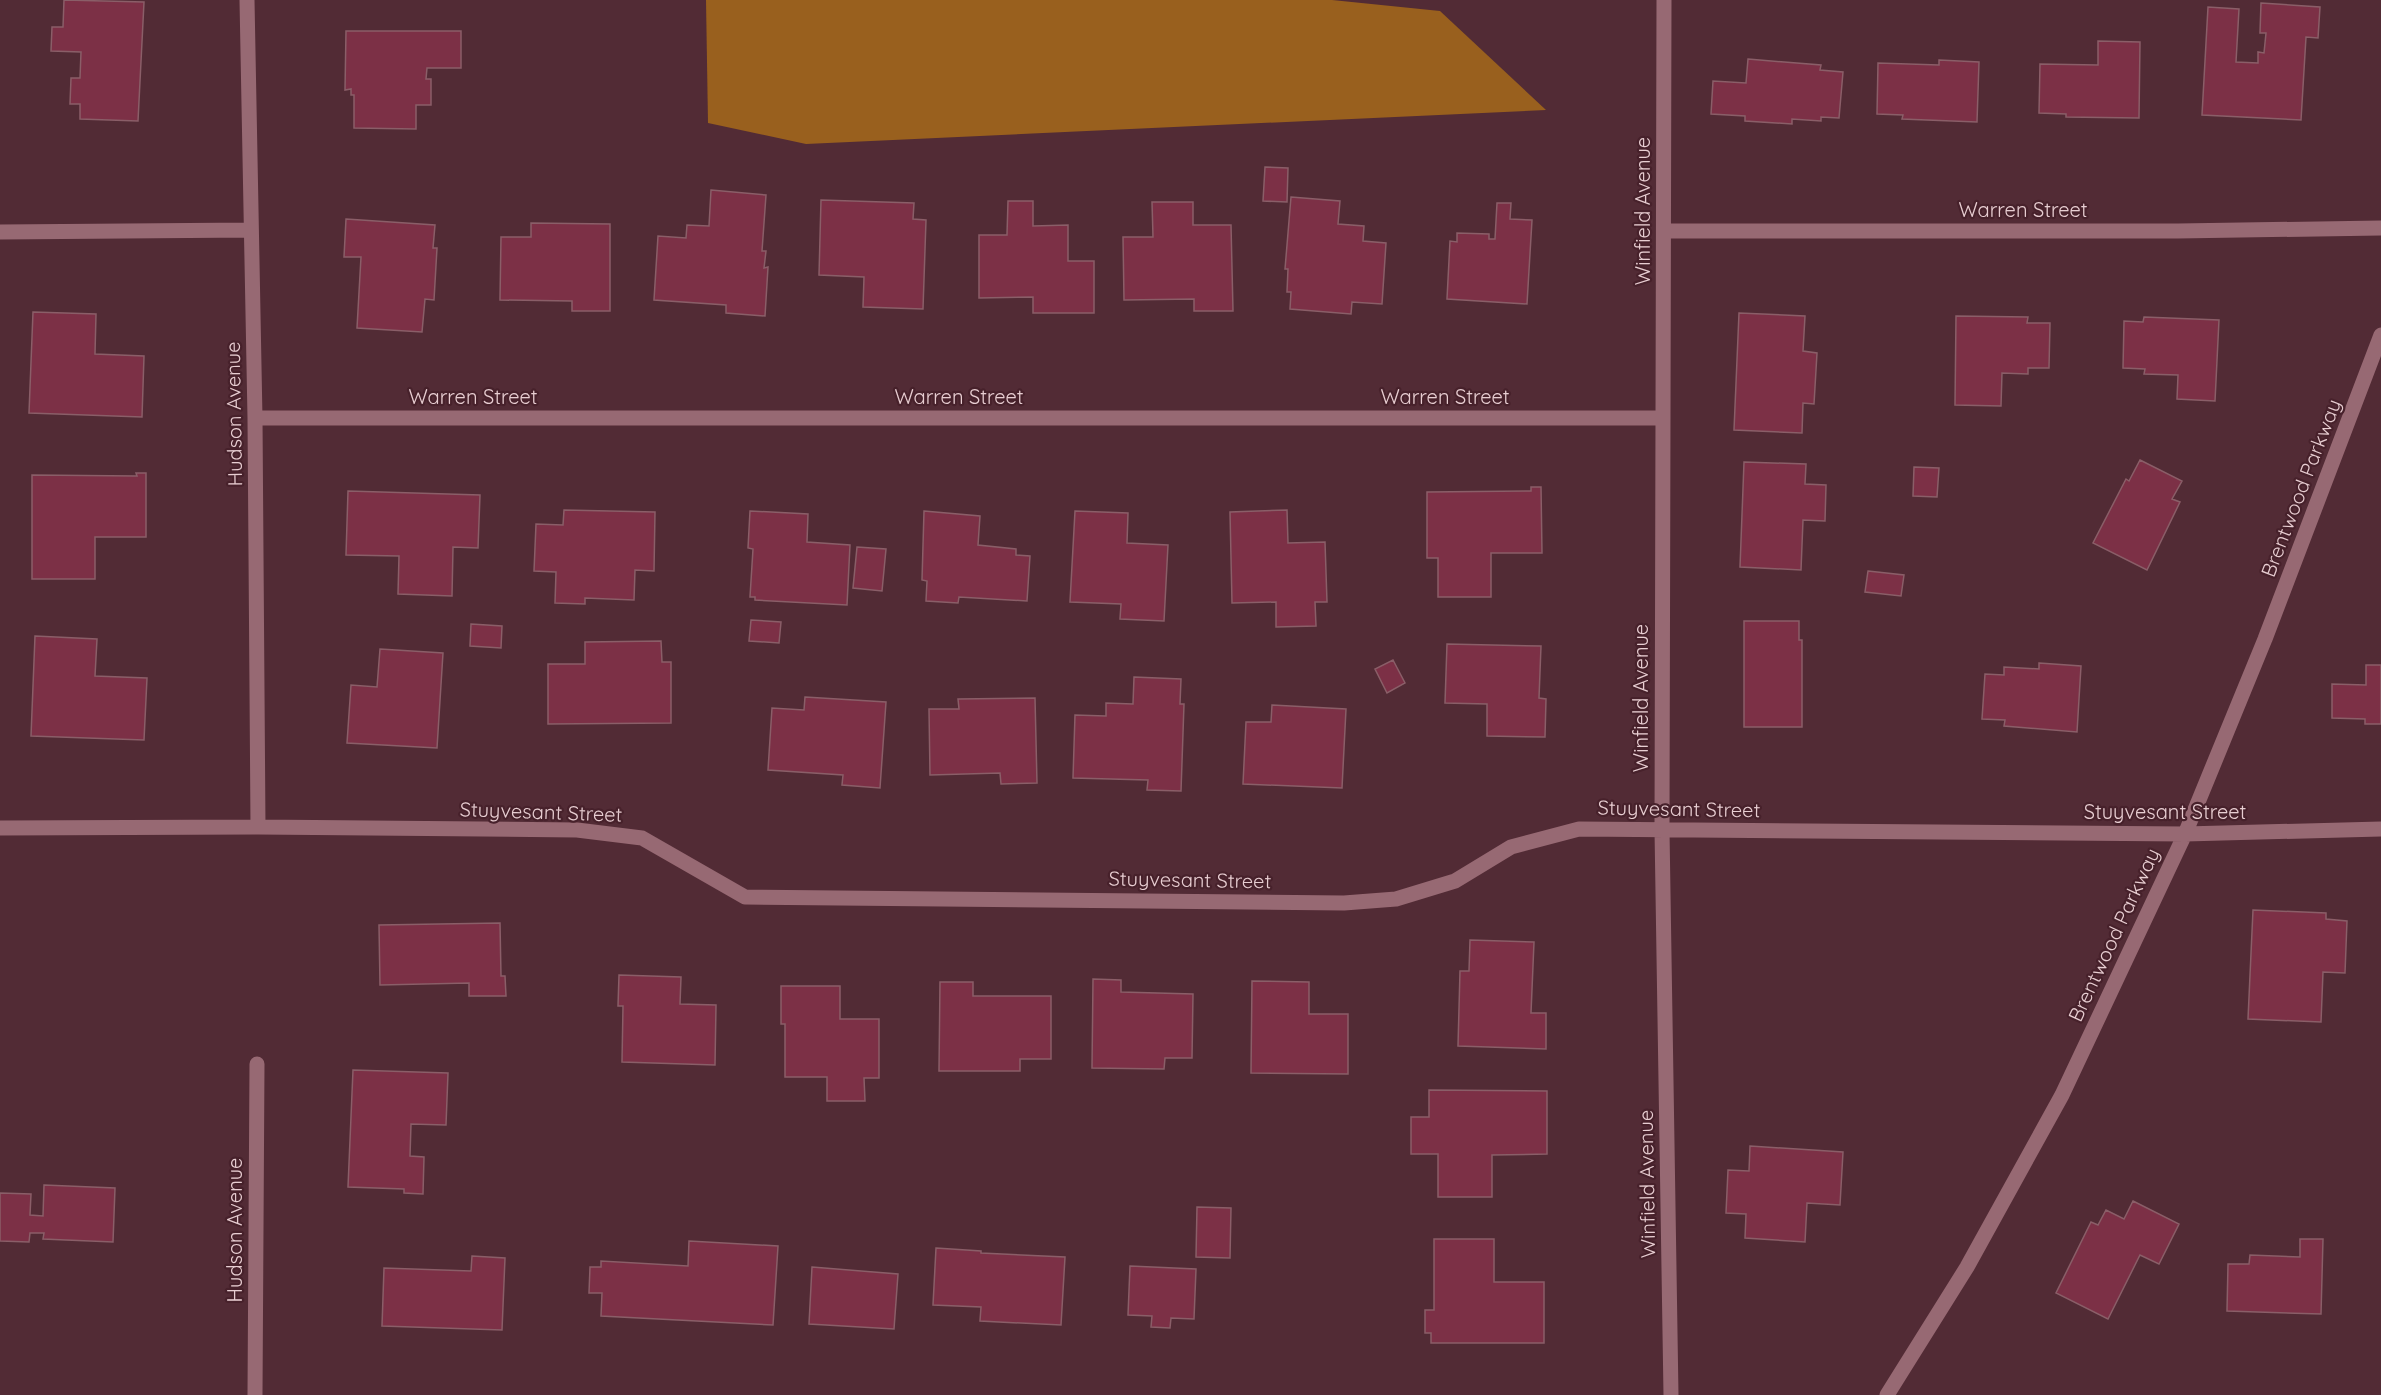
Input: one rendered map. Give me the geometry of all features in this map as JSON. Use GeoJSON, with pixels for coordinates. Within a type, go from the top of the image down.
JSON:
{"type":"FeatureCollection","features":[{"type":"Feature","properties":{"kind":"street","name":"Hudson Avenue"},"geometry":{"type":"LineString","coordinates":[[247,0],[255,418],[258,827]]}},
{"type":"Feature","properties":{"kind":"street","name":"Winfield Avenue"},"geometry":{"type":"LineString","coordinates":[[1664,0],[1662,830],[1671,1395]]}},
{"type":"Feature","properties":{"kind":"street","name":"Warren Street"},"geometry":{"type":"LineString","coordinates":[[1665,231],[2178,231],[2381,228]]}},
{"type":"Feature","properties":{"kind":"street"},"geometry":{"type":"LineString","coordinates":[[0,232],[251,230]]}},
{"type":"Feature","properties":{"kind":"street","name":"Brentwood Parkway"},"geometry":{"type":"LineString","coordinates":[[1887,1395],[1967,1267],[2062,1095],[2186,834],[2265,639],[2381,335]]}},
{"type":"Feature","properties":{"kind":"street","name":"Warren Street"},"geometry":{"type":"LineString","coordinates":[[255,418],[1662,418]]}},
{"type":"Feature","properties":{"kind":"street","name":"Stuyvesant Street"},"geometry":{"type":"LineString","coordinates":[[0,828],[258,827],[577,830],[642,838],[745,897],[1344,903],[1396,899],[1455,881],[1511,847],[1579,829],[2186,834],[2381,829]]}},
{"type":"Feature","properties":{"kind":"street","name":"Hudson Avenue"},"geometry":{"type":"LineString","coordinates":[[255,1395],[257,1064]]}},
{"type":"Feature","properties":{"kind":"shaded area"},"geometry":{"type":"Polygon","coordinates":[[[706,0],[1332,0],[1440,11],[1546,110],[806,144],[708,123],[706,0]]]}},
{"type":"Feature","properties":{"kind":"building"},"geometry":{"type":"Polygon","coordinates":[[[64,0],[144,2],[138,121],[80,119],[80,104],[70,104],[71,78],[80,78],[81,52],[51,51],[52,27],[63,27],[64,0]]]}},
{"type":"Feature","properties":{"kind":"building"},"geometry":{"type":"Polygon","coordinates":[[[2261,3],[2320,7],[2318,38],[2306,37],[2301,120],[2202,115],[2208,7],[2239,9],[2236,62],[2258,63],[2258,52],[2264,53],[2266,33],[2260,33],[2261,3]]]}},
{"type":"Feature","properties":{"kind":"building"},"geometry":{"type":"Polygon","coordinates":[[[346,31],[461,31],[461,68],[427,68],[426,79],[431,79],[431,105],[416,105],[416,129],[354,128],[354,95],[351,95],[351,89],[345,90],[346,31]]]}},
{"type":"Feature","properties":{"kind":"building"},"geometry":{"type":"Polygon","coordinates":[[[2098,41],[2140,42],[2139,118],[2066,117],[2066,114],[2039,113],[2040,64],[2098,65],[2098,41]]]}},
{"type":"Feature","properties":{"kind":"building"},"geometry":{"type":"Polygon","coordinates":[[[1748,59],[1821,65],[1820,70],[1843,72],[1839,118],[1821,117],[1821,121],[1792,119],[1792,124],[1745,121],[1745,116],[1711,114],[1713,81],[1746,83],[1748,59]]]}},
{"type":"Feature","properties":{"kind":"building"},"geometry":{"type":"Polygon","coordinates":[[[1939,60],[1979,62],[1977,122],[1902,119],[1903,115],[1877,114],[1878,63],[1939,65],[1939,60]]]}},
{"type":"Feature","properties":{"kind":"building"},"geometry":{"type":"Polygon","coordinates":[[[1265,167],[1288,168],[1287,202],[1263,201],[1265,167]]]}},
{"type":"Feature","properties":{"kind":"building"},"geometry":{"type":"Polygon","coordinates":[[[711,190],[766,195],[762,251],[766,251],[764,268],[768,267],[765,316],[726,313],[726,305],[654,300],[658,236],[686,238],[687,225],[709,226],[711,190]]]}},
{"type":"Feature","properties":{"kind":"building"},"geometry":{"type":"Polygon","coordinates":[[[1291,197],[1340,201],[1338,224],[1364,226],[1363,241],[1386,243],[1382,304],[1352,302],[1351,314],[1290,309],[1291,292],[1287,292],[1288,269],[1285,269],[1291,197]]]}},
{"type":"Feature","properties":{"kind":"building"},"geometry":{"type":"Polygon","coordinates":[[[821,200],[914,203],[913,219],[926,220],[923,309],[863,307],[864,277],[819,275],[821,200]]]}},
{"type":"Feature","properties":{"kind":"building"},"geometry":{"type":"Polygon","coordinates":[[[1008,201],[1033,201],[1033,226],[1068,225],[1068,261],[1094,261],[1094,313],[1033,313],[1033,297],[979,298],[979,235],[1007,235],[1008,201]]]}},
{"type":"Feature","properties":{"kind":"building"},"geometry":{"type":"Polygon","coordinates":[[[1152,202],[1193,202],[1193,225],[1231,225],[1233,311],[1194,311],[1194,299],[1124,300],[1123,237],[1153,237],[1152,202]]]}},
{"type":"Feature","properties":{"kind":"building"},"geometry":{"type":"Polygon","coordinates":[[[1497,203],[1511,203],[1510,219],[1532,220],[1527,304],[1447,299],[1450,241],[1457,242],[1457,233],[1489,234],[1489,239],[1495,239],[1497,203]]]}},
{"type":"Feature","properties":{"kind":"building"},"geometry":{"type":"Polygon","coordinates":[[[346,219],[435,225],[433,248],[437,248],[434,300],[425,299],[422,332],[357,328],[361,257],[344,257],[346,219]]]}},
{"type":"Feature","properties":{"kind":"building"},"geometry":{"type":"Polygon","coordinates":[[[531,223],[610,224],[610,311],[572,311],[572,301],[500,300],[501,237],[531,237],[531,223]]]}},
{"type":"Feature","properties":{"kind":"building"},"geometry":{"type":"Polygon","coordinates":[[[33,312],[96,314],[95,354],[144,356],[142,417],[29,413],[33,312]]]}},
{"type":"Feature","properties":{"kind":"building"},"geometry":{"type":"Polygon","coordinates":[[[1739,313],[1805,316],[1803,351],[1817,353],[1814,404],[1803,403],[1802,433],[1734,430],[1739,313]]]}},
{"type":"Feature","properties":{"kind":"building"},"geometry":{"type":"Polygon","coordinates":[[[1956,316],[2028,317],[2027,323],[2050,323],[2049,368],[2028,368],[2028,374],[2002,373],[2001,406],[1955,405],[1956,316]]]}},
{"type":"Feature","properties":{"kind":"building"},"geometry":{"type":"Polygon","coordinates":[[[2144,317],[2219,320],[2215,401],[2177,399],[2178,375],[2144,374],[2145,369],[2123,368],[2124,321],[2143,322],[2144,317]]]}},
{"type":"Feature","properties":{"kind":"building"},"geometry":{"type":"Polygon","coordinates":[[[2140,460],[2182,481],[2172,499],[2180,502],[2147,570],[2093,543],[2126,479],[2129,481],[2140,460]]]}},
{"type":"Feature","properties":{"kind":"building"},"geometry":{"type":"Polygon","coordinates":[[[1744,462],[1806,464],[1805,484],[1826,485],[1825,521],[1803,520],[1801,570],[1740,567],[1744,462]]]}},
{"type":"Feature","properties":{"kind":"building"},"geometry":{"type":"Polygon","coordinates":[[[1914,467],[1939,468],[1937,497],[1913,496],[1914,467]]]}},
{"type":"Feature","properties":{"kind":"building"},"geometry":{"type":"Polygon","coordinates":[[[136,473],[146,473],[146,537],[95,537],[95,579],[32,579],[32,475],[137,476],[136,473]]]}},
{"type":"Feature","properties":{"kind":"building"},"geometry":{"type":"Polygon","coordinates":[[[1531,487],[1541,487],[1542,553],[1491,553],[1491,597],[1438,597],[1438,558],[1427,558],[1427,492],[1531,491],[1531,487]]]}},
{"type":"Feature","properties":{"kind":"building"},"geometry":{"type":"Polygon","coordinates":[[[348,491],[480,495],[478,548],[453,547],[452,596],[398,594],[399,556],[346,555],[348,491]]]}},
{"type":"Feature","properties":{"kind":"building"},"geometry":{"type":"Polygon","coordinates":[[[564,510],[655,512],[654,571],[635,570],[634,600],[585,598],[585,604],[555,603],[556,572],[534,571],[536,524],[563,525],[564,510]]]}},
{"type":"Feature","properties":{"kind":"building"},"geometry":{"type":"Polygon","coordinates":[[[1287,510],[1288,543],[1325,542],[1327,602],[1315,602],[1316,626],[1276,627],[1276,602],[1232,603],[1230,512],[1287,510]]]}},
{"type":"Feature","properties":{"kind":"building"},"geometry":{"type":"Polygon","coordinates":[[[750,511],[808,514],[807,542],[850,545],[847,605],[755,600],[755,597],[750,597],[753,549],[748,548],[750,511]]]}},
{"type":"Feature","properties":{"kind":"building"},"geometry":{"type":"Polygon","coordinates":[[[924,511],[980,516],[978,545],[1016,549],[1016,555],[1030,556],[1027,601],[959,597],[958,603],[926,601],[927,581],[922,580],[924,511]]]}},
{"type":"Feature","properties":{"kind":"building"},"geometry":{"type":"Polygon","coordinates":[[[1075,511],[1128,513],[1127,543],[1168,545],[1164,621],[1120,619],[1121,604],[1070,602],[1075,511]]]}},
{"type":"Feature","properties":{"kind":"building"},"geometry":{"type":"Polygon","coordinates":[[[857,547],[886,549],[882,591],[853,588],[857,547]]]}},
{"type":"Feature","properties":{"kind":"building"},"geometry":{"type":"Polygon","coordinates":[[[1868,571],[1904,575],[1901,596],[1865,592],[1868,571]]]}},
{"type":"Feature","properties":{"kind":"building"},"geometry":{"type":"Polygon","coordinates":[[[751,620],[781,622],[779,643],[749,641],[751,620]]]}},
{"type":"Feature","properties":{"kind":"building"},"geometry":{"type":"Polygon","coordinates":[[[1744,621],[1799,621],[1799,640],[1802,640],[1802,727],[1744,727],[1744,621]]]}},
{"type":"Feature","properties":{"kind":"building"},"geometry":{"type":"Polygon","coordinates":[[[471,624],[502,626],[501,648],[470,646],[471,624]]]}},
{"type":"Feature","properties":{"kind":"building"},"geometry":{"type":"Polygon","coordinates":[[[35,636],[97,639],[95,676],[147,678],[144,740],[31,736],[35,636]]]}},
{"type":"Feature","properties":{"kind":"building"},"geometry":{"type":"Polygon","coordinates":[[[661,641],[662,662],[671,662],[671,723],[548,724],[548,664],[585,664],[585,642],[661,641]]]}},
{"type":"Feature","properties":{"kind":"building"},"geometry":{"type":"Polygon","coordinates":[[[1447,644],[1541,646],[1539,698],[1546,699],[1545,737],[1487,736],[1487,704],[1445,703],[1447,644]]]}},
{"type":"Feature","properties":{"kind":"building"},"geometry":{"type":"Polygon","coordinates":[[[380,649],[443,653],[437,748],[347,743],[351,685],[377,687],[380,649]]]}},
{"type":"Feature","properties":{"kind":"building"},"geometry":{"type":"Polygon","coordinates":[[[1393,660],[1405,683],[1387,693],[1375,669],[1393,660]]]}},
{"type":"Feature","properties":{"kind":"building"},"geometry":{"type":"Polygon","coordinates":[[[2039,663],[2081,666],[2077,732],[2004,726],[2005,720],[1982,719],[1985,674],[2004,675],[2004,667],[2039,669],[2039,663]]]}},
{"type":"Feature","properties":{"kind":"building"},"geometry":{"type":"Polygon","coordinates":[[[2366,665],[2381,665],[2381,724],[2365,724],[2365,719],[2332,718],[2332,684],[2366,685],[2366,665]]]}},
{"type":"Feature","properties":{"kind":"building"},"geometry":{"type":"Polygon","coordinates":[[[1134,677],[1181,679],[1180,704],[1184,704],[1181,791],[1147,790],[1148,780],[1073,778],[1075,715],[1106,716],[1106,703],[1133,704],[1134,677]]]}},
{"type":"Feature","properties":{"kind":"building"},"geometry":{"type":"Polygon","coordinates":[[[805,697],[886,702],[880,788],[842,785],[843,775],[768,770],[772,708],[804,710],[805,697]]]}},
{"type":"Feature","properties":{"kind":"building"},"geometry":{"type":"Polygon","coordinates":[[[1035,698],[1037,783],[1001,784],[1000,773],[930,775],[929,709],[959,709],[958,699],[1035,698]]]}},
{"type":"Feature","properties":{"kind":"building"},"geometry":{"type":"Polygon","coordinates":[[[1272,705],[1346,709],[1342,788],[1243,784],[1246,722],[1271,722],[1272,705]]]}},
{"type":"Feature","properties":{"kind":"building"},"geometry":{"type":"Polygon","coordinates":[[[2253,910],[2326,913],[2326,919],[2347,921],[2345,973],[2323,972],[2321,1022],[2248,1019],[2253,910]]]}},
{"type":"Feature","properties":{"kind":"building"},"geometry":{"type":"Polygon","coordinates":[[[500,923],[501,976],[505,976],[506,996],[469,996],[469,983],[380,985],[379,925],[500,923]]]}},
{"type":"Feature","properties":{"kind":"building"},"geometry":{"type":"Polygon","coordinates":[[[1470,940],[1534,942],[1531,1013],[1546,1013],[1546,1049],[1458,1046],[1460,971],[1469,971],[1470,940]]]}},
{"type":"Feature","properties":{"kind":"building"},"geometry":{"type":"Polygon","coordinates":[[[619,975],[681,977],[680,1004],[716,1005],[715,1065],[622,1062],[623,1006],[618,1006],[619,975]]]}},
{"type":"Feature","properties":{"kind":"building"},"geometry":{"type":"Polygon","coordinates":[[[1093,979],[1121,980],[1121,992],[1193,994],[1192,1058],[1165,1058],[1164,1069],[1092,1068],[1093,979]]]}},
{"type":"Feature","properties":{"kind":"building"},"geometry":{"type":"Polygon","coordinates":[[[1252,981],[1309,982],[1309,1014],[1348,1014],[1348,1074],[1251,1073],[1252,981]]]}},
{"type":"Feature","properties":{"kind":"building"},"geometry":{"type":"Polygon","coordinates":[[[940,982],[973,982],[973,996],[1051,996],[1051,1059],[1020,1059],[1020,1071],[939,1071],[940,982]]]}},
{"type":"Feature","properties":{"kind":"building"},"geometry":{"type":"Polygon","coordinates":[[[781,986],[840,986],[840,1019],[879,1019],[879,1078],[864,1078],[865,1101],[827,1101],[827,1077],[785,1077],[785,1024],[781,1024],[781,986]]]}},
{"type":"Feature","properties":{"kind":"building"},"geometry":{"type":"Polygon","coordinates":[[[353,1070],[448,1073],[446,1125],[411,1124],[410,1156],[424,1157],[423,1194],[404,1193],[404,1189],[348,1187],[353,1070]]]}},
{"type":"Feature","properties":{"kind":"building"},"geometry":{"type":"Polygon","coordinates":[[[1429,1090],[1547,1091],[1547,1154],[1492,1155],[1492,1197],[1438,1197],[1438,1154],[1411,1154],[1411,1117],[1429,1117],[1429,1090]]]}},
{"type":"Feature","properties":{"kind":"building"},"geometry":{"type":"Polygon","coordinates":[[[1750,1146],[1843,1152],[1840,1205],[1807,1203],[1805,1242],[1745,1238],[1746,1214],[1726,1213],[1728,1170],[1749,1171],[1750,1146]]]}},
{"type":"Feature","properties":{"kind":"building"},"geometry":{"type":"Polygon","coordinates":[[[44,1185],[115,1188],[113,1242],[43,1239],[44,1233],[30,1233],[29,1242],[0,1241],[0,1193],[31,1194],[30,1215],[43,1216],[44,1185]]]}},
{"type":"Feature","properties":{"kind":"building"},"geometry":{"type":"Polygon","coordinates":[[[2133,1201],[2179,1224],[2159,1264],[2140,1255],[2108,1319],[2056,1293],[2091,1222],[2098,1225],[2106,1210],[2124,1219],[2133,1201]]]}},
{"type":"Feature","properties":{"kind":"building"},"geometry":{"type":"Polygon","coordinates":[[[1197,1207],[1231,1208],[1230,1258],[1196,1257],[1197,1207]]]}},
{"type":"Feature","properties":{"kind":"building"},"geometry":{"type":"Polygon","coordinates":[[[1434,1239],[1494,1239],[1494,1282],[1544,1282],[1544,1343],[1431,1343],[1431,1333],[1425,1333],[1425,1310],[1434,1310],[1434,1239]]]}},
{"type":"Feature","properties":{"kind":"building"},"geometry":{"type":"Polygon","coordinates":[[[2300,1239],[2323,1239],[2321,1314],[2227,1311],[2228,1264],[2249,1264],[2250,1255],[2300,1257],[2300,1239]]]}},
{"type":"Feature","properties":{"kind":"building"},"geometry":{"type":"Polygon","coordinates":[[[689,1241],[778,1246],[773,1325],[601,1316],[602,1293],[589,1293],[590,1267],[601,1267],[601,1261],[688,1266],[689,1241]]]}},
{"type":"Feature","properties":{"kind":"building"},"geometry":{"type":"Polygon","coordinates":[[[936,1248],[981,1251],[981,1253],[1065,1257],[1061,1325],[980,1321],[981,1307],[933,1305],[936,1248]]]}},
{"type":"Feature","properties":{"kind":"building"},"geometry":{"type":"Polygon","coordinates":[[[472,1256],[505,1258],[502,1330],[382,1326],[384,1268],[471,1271],[472,1256]]]}},
{"type":"Feature","properties":{"kind":"building"},"geometry":{"type":"Polygon","coordinates":[[[1130,1266],[1196,1269],[1194,1319],[1171,1318],[1170,1328],[1151,1327],[1152,1316],[1128,1315],[1130,1266]]]}},
{"type":"Feature","properties":{"kind":"building"},"geometry":{"type":"Polygon","coordinates":[[[812,1267],[898,1274],[894,1329],[809,1324],[812,1267]]]}}]}
